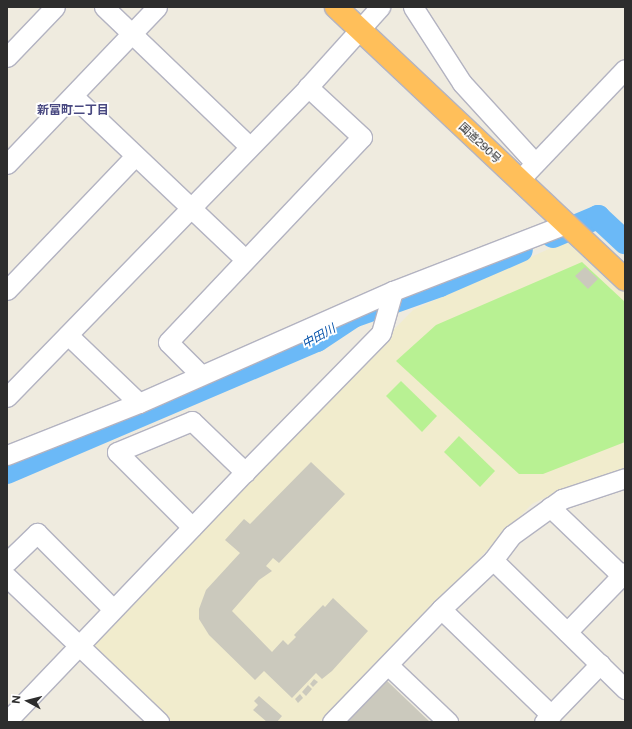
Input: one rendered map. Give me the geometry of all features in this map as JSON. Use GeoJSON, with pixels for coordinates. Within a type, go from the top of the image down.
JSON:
{"type":"FeatureCollection","features":[{"type":"Feature","properties":{"kind":"highway","name":"国道290号"},"geometry":{"type":"LineString","coordinates":[[336,7],[625,279]]}},
{"type":"Feature","properties":{"kind":"street"},"geometry":{"type":"LineString","coordinates":[[7,57],[55,7]]}},
{"type":"Feature","properties":{"kind":"street"},"geometry":{"type":"LineString","coordinates":[[104,7],[249,146]]}},
{"type":"Feature","properties":{"kind":"street"},"geometry":{"type":"LineString","coordinates":[[7,164],[157,7]]}},
{"type":"Feature","properties":{"kind":"street"},"geometry":{"type":"LineString","coordinates":[[7,397],[188,208],[308,87],[361,30],[380,7]]}},
{"type":"Feature","properties":{"kind":"street"},"geometry":{"type":"LineString","coordinates":[[414,7],[462,83],[536,163]]}},
{"type":"Feature","properties":{"kind":"street"},"geometry":{"type":"LineString","coordinates":[[520,181],[625,68]]}},
{"type":"Feature","properties":{"kind":"street"},"geometry":{"type":"LineString","coordinates":[[200,374],[168,342],[362,137],[308,87]]}},
{"type":"Feature","properties":{"kind":"street"},"geometry":{"type":"LineString","coordinates":[[73,96],[188,208],[245,259]]}},
{"type":"Feature","properties":{"kind":"street"},"geometry":{"type":"LineString","coordinates":[[7,290],[135,156]]}},
{"type":"Feature","properties":{"kind":"street"},"geometry":{"type":"LineString","coordinates":[[7,455],[139,403],[200,374],[393,291],[574,231]]}},
{"type":"Feature","properties":{"kind":"street"},"geometry":{"type":"LineString","coordinates":[[9,721],[78,645],[381,333],[393,291]]}},
{"type":"Feature","properties":{"kind":"street"},"geometry":{"type":"LineString","coordinates":[[68,335],[139,403]]}},
{"type":"Feature","properties":{"kind":"street"},"geometry":{"type":"LineString","coordinates":[[192,527],[117,452],[192,421],[245,472]]}},
{"type":"Feature","properties":{"kind":"street"},"geometry":{"type":"LineString","coordinates":[[332,722],[441,609],[493,560],[512,534],[562,499],[625,478]]}},
{"type":"Feature","properties":{"kind":"street"},"geometry":{"type":"LineString","coordinates":[[550,507],[623,574],[567,632]]}},
{"type":"Feature","properties":{"kind":"street"},"geometry":{"type":"LineString","coordinates":[[7,562],[37,533],[113,609]]}},
{"type":"Feature","properties":{"kind":"street"},"geometry":{"type":"LineString","coordinates":[[493,560],[625,689]]}},
{"type":"Feature","properties":{"kind":"street"},"geometry":{"type":"LineString","coordinates":[[7,577],[159,722]]}},
{"type":"Feature","properties":{"kind":"street"},"geometry":{"type":"LineString","coordinates":[[441,609],[547,718],[600,664]]}},
{"type":"Feature","properties":{"kind":"street"},"geometry":{"type":"LineString","coordinates":[[388,665],[448,722]]}},
{"type":"Feature","properties":{"kind":"shaded area"},"geometry":{"type":"Polygon","coordinates":[[[571,239],[625,290],[625,472],[559,491],[532,504],[320,722],[169,722],[93,651],[88,641],[413,310],[571,239]]]}},
{"type":"Feature","properties":{"kind":"green space"},"geometry":{"type":"Polygon","coordinates":[[[582,262],[625,302],[625,442],[543,474],[519,474],[396,361],[436,325],[582,262]]]}},
{"type":"Feature","properties":{"kind":"green space"},"geometry":{"type":"Polygon","coordinates":[[[401,381],[437,416],[422,432],[386,396],[401,381]]]}},
{"type":"Feature","properties":{"kind":"green space"},"geometry":{"type":"Polygon","coordinates":[[[459,436],[495,471],[480,487],[444,452],[459,436]]]}},
{"type":"Feature","properties":{"kind":"building"},"geometry":{"type":"Polygon","coordinates":[[[585,267],[598,279],[588,289],[575,276],[585,267]]]}},
{"type":"Feature","properties":{"kind":"building"},"geometry":{"type":"Polygon","coordinates":[[[311,462],[345,494],[279,563],[273,558],[266,566],[272,571],[259,580],[232,611],[272,652],[283,640],[288,645],[296,637],[294,635],[323,605],[325,607],[333,598],[368,631],[332,671],[322,679],[316,673],[292,698],[264,671],[255,680],[209,635],[199,619],[199,609],[206,590],[240,553],[225,540],[244,519],[250,524],[311,462]]]}},
{"type":"Feature","properties":{"kind":"building"},"geometry":{"type":"Polygon","coordinates":[[[314,679],[318,682],[313,687],[310,684],[314,679]]]}},
{"type":"Feature","properties":{"kind":"building"},"geometry":{"type":"Polygon","coordinates":[[[386,680],[430,722],[347,722],[386,680]]]}},
{"type":"Feature","properties":{"kind":"building"},"geometry":{"type":"Polygon","coordinates":[[[308,685],[312,689],[306,696],[302,692],[308,685]]]}},
{"type":"Feature","properties":{"kind":"building"},"geometry":{"type":"Polygon","coordinates":[[[300,694],[303,698],[298,703],[295,699],[300,694]]]}},
{"type":"Feature","properties":{"kind":"building"},"geometry":{"type":"Polygon","coordinates":[[[259,696],[282,716],[277,722],[267,722],[253,710],[258,705],[254,701],[259,696]]]}},
{"type":"Feature","properties":{"kind":"waterway","name":"中田川"},"geometry":{"type":"LineString","coordinates":[[553,236],[598,217],[625,242]]}},
{"type":"Feature","properties":{"kind":"waterway","name":"中田川"},"geometry":{"type":"LineString","coordinates":[[7,472],[317,340],[353,316],[440,285],[521,250]]}},
{"type":"Feature","properties":{"kind":"district","name":"新富町二丁目"},"geometry":{"type":"Point","coordinates":[73,111]}}]}
